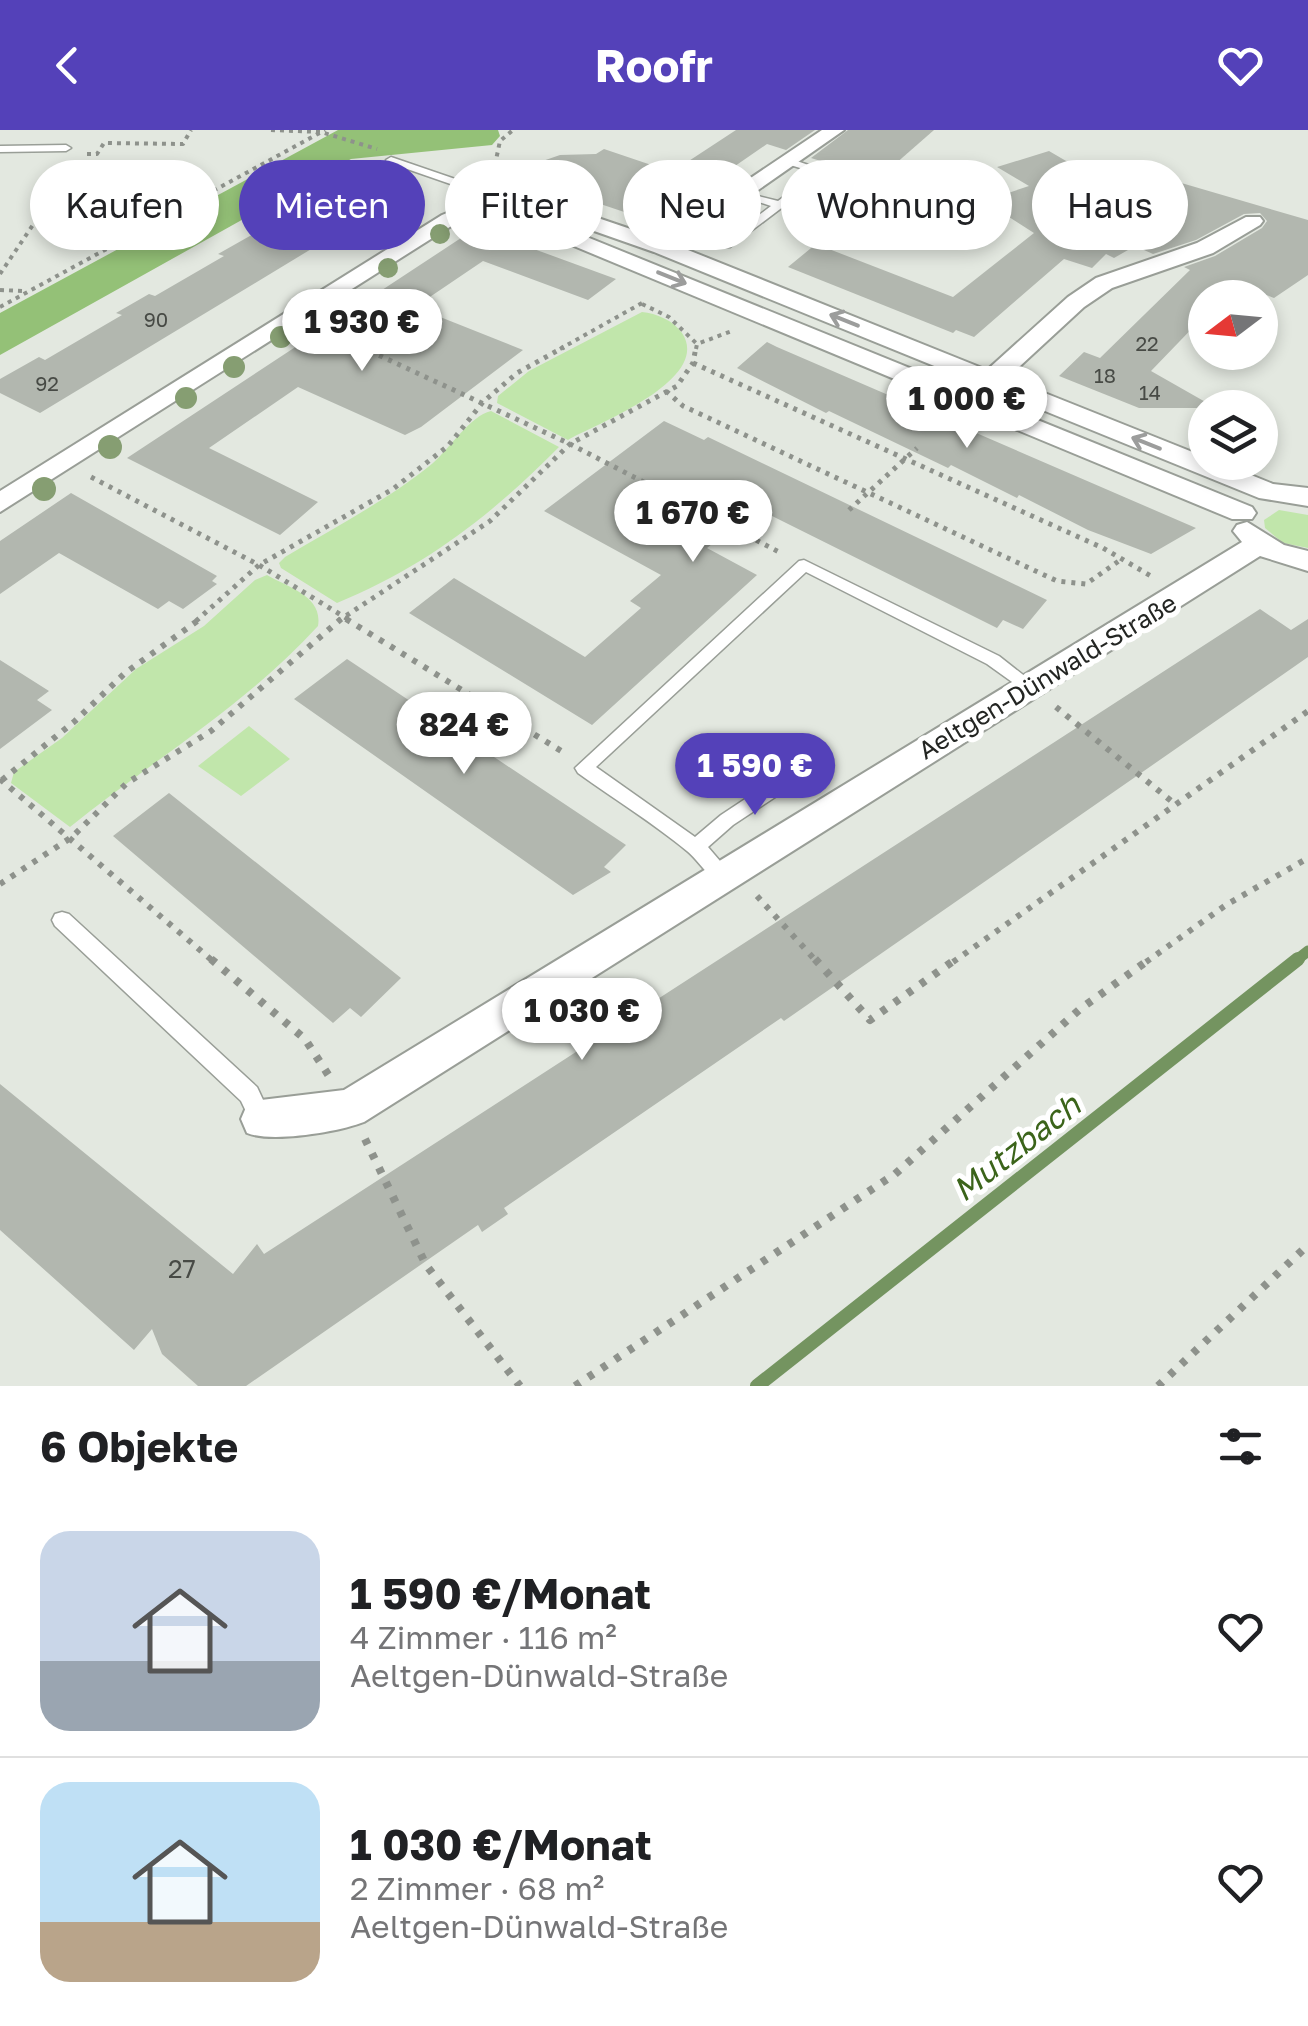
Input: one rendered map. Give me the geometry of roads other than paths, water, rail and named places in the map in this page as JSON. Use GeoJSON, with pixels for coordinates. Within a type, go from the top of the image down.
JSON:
{"type":"FeatureCollection","features":[{"type":"Feature","properties":{"kind":"street"},"geometry":{"type":"LineString","coordinates":[[788,160],[835,130]]}},
{"type":"Feature","properties":{"kind":"street"},"geometry":{"type":"LineString","coordinates":[[990,380],[1076,302],[1104,283],[1205,248],[1253,221]]}},
{"type":"Feature","properties":{"kind":"street"},"geometry":{"type":"LineString","coordinates":[[0,503],[445,222]]}},
{"type":"Feature","properties":{"kind":"street"},"geometry":{"type":"LineString","coordinates":[[603,249],[1242,513]]}},
{"type":"Feature","properties":{"kind":"street"},"geometry":{"type":"LineString","coordinates":[[669,250],[1268,492],[1308,497]]}},
{"type":"Feature","properties":{"kind":"street"},"geometry":{"type":"LineString","coordinates":[[1268,492],[1247,502],[1242,513],[1245,529],[1260,544],[1280,555],[1308,561]]}},
{"type":"Feature","properties":{"kind":"street","name":"Aeltgen-Dünwald-Straße"},"geometry":{"type":"LineString","coordinates":[[261,1118],[350,1108],[1260,544]]}},
{"type":"Feature","properties":{"kind":"lane"},"geometry":{"type":"LineString","coordinates":[[0,149],[66,148]]}},
{"type":"Feature","properties":{"kind":"lane"},"geometry":{"type":"LineString","coordinates":[[761,199],[778,206]]}},
{"type":"Feature","properties":{"kind":"lane"},"geometry":{"type":"LineString","coordinates":[[761,219],[781,204]]}},
{"type":"Feature","properties":{"kind":"lane"},"geometry":{"type":"LineString","coordinates":[[728,872],[584,768],[804,564],[993,660],[1028,685]]}},
{"type":"Feature","properties":{"kind":"lane"},"geometry":{"type":"LineString","coordinates":[[696,847],[727,820],[792,777]]}},
{"type":"Feature","properties":{"kind":"lane"},"geometry":{"type":"LineString","coordinates":[[62,920],[248,1094],[261,1118]]}},
{"type":"Feature","properties":{"kind":"waterway","name":"Mutzbach"},"geometry":{"type":"LineString","coordinates":[[1294,962],[1308,951]]}},
{"type":"Feature","properties":{"kind":"waterway","name":"Mutzbach"},"geometry":{"type":"LineString","coordinates":[[757,1386],[1298,959]]}}]}
